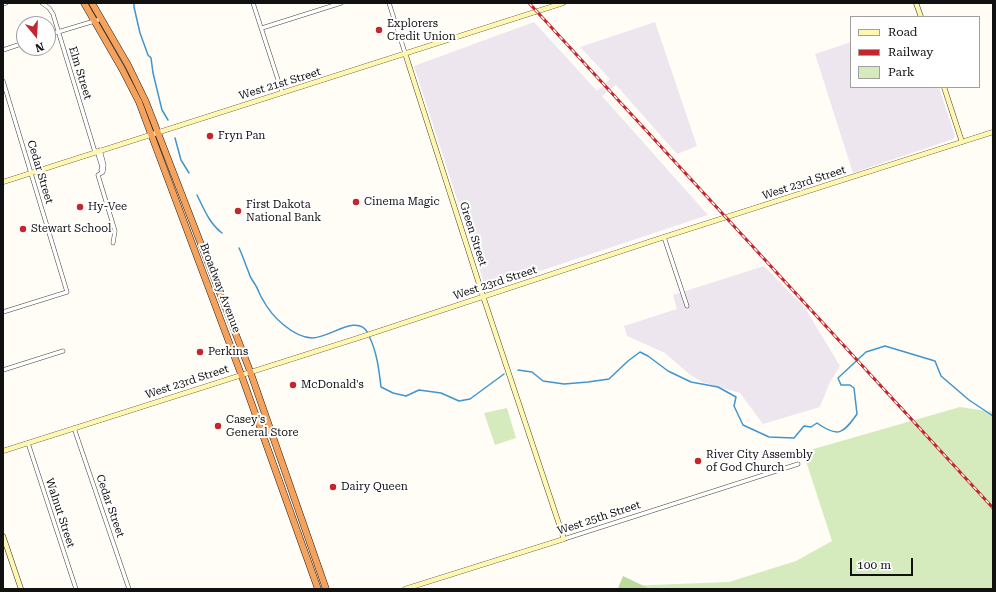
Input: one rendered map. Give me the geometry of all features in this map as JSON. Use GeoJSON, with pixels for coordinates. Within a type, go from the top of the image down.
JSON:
{"type":"FeatureCollection","features":[{"type":"Feature","properties":{"kind":"highway","name":"Broadway Avenue"},"geometry":{"type":"LineString","coordinates":[[84,3],[139,102],[241,374],[318,589]]}},
{"type":"Feature","properties":{"kind":"highway","name":"Broadway Avenue"},"geometry":{"type":"LineString","coordinates":[[92,3],[138,83],[158,132],[250,371],[326,589]]}},
{"type":"Feature","properties":{"kind":"street","name":"Elm Street"},"geometry":{"type":"LineString","coordinates":[[42,3],[49,8],[53,14],[98,151],[102,167],[98,175],[115,231],[113,243]]}},
{"type":"Feature","properties":{"kind":"street"},"geometry":{"type":"LineString","coordinates":[[254,3],[282,92]]}},
{"type":"Feature","properties":{"kind":"street"},"geometry":{"type":"LineString","coordinates":[[262,28],[341,3]]}},
{"type":"Feature","properties":{"kind":"street","name":"Green Street"},"geometry":{"type":"LineString","coordinates":[[389,3],[483,296],[564,538]]}},
{"type":"Feature","properties":{"kind":"street","name":"West 21st Street"},"geometry":{"type":"LineString","coordinates":[[3,182],[563,3]]}},
{"type":"Feature","properties":{"kind":"street"},"geometry":{"type":"LineString","coordinates":[[916,3],[921,16]]}},
{"type":"Feature","properties":{"kind":"street"},"geometry":{"type":"LineString","coordinates":[[58,32],[101,19]]}},
{"type":"Feature","properties":{"kind":"street"},"geometry":{"type":"LineString","coordinates":[[3,50],[16,46]]}},
{"type":"Feature","properties":{"kind":"street","name":"Cedar Street"},"geometry":{"type":"LineString","coordinates":[[3,81],[67,292],[3,311]]}},
{"type":"Feature","properties":{"kind":"street"},"geometry":{"type":"LineString","coordinates":[[944,88],[962,142]]}},
{"type":"Feature","properties":{"kind":"street","name":"West 23rd Street"},"geometry":{"type":"LineString","coordinates":[[3,451],[250,371],[361,337],[664,237],[993,132]]}},
{"type":"Feature","properties":{"kind":"street"},"geometry":{"type":"LineString","coordinates":[[664,237],[687,306]]}},
{"type":"Feature","properties":{"kind":"street"},"geometry":{"type":"LineString","coordinates":[[3,370],[63,351]]}},
{"type":"Feature","properties":{"kind":"street","name":"Cedar Street"},"geometry":{"type":"LineString","coordinates":[[74,428],[129,589]]}},
{"type":"Feature","properties":{"kind":"street","name":"Walnut Street"},"geometry":{"type":"LineString","coordinates":[[28,443],[76,589]]}},
{"type":"Feature","properties":{"kind":"street","name":"West 25th Street"},"geometry":{"type":"LineString","coordinates":[[405,589],[798,464]]}},
{"type":"Feature","properties":{"kind":"street"},"geometry":{"type":"LineString","coordinates":[[3,537],[20,589]]}},
{"type":"Feature","properties":{"kind":"shaded area"},"geometry":{"type":"Polygon","coordinates":[[[534,22],[597,91],[610,79],[580,47],[655,22],[697,146],[677,154],[616,85],[602,96],[708,215],[486,289],[414,66],[534,22]]]}},
{"type":"Feature","properties":{"kind":"shaded area"},"geometry":{"type":"Polygon","coordinates":[[[850,42],[850,88],[939,88],[955,137],[953,139],[853,173],[815,54],[850,42]]]}},
{"type":"Feature","properties":{"kind":"shaded area"},"geometry":{"type":"Polygon","coordinates":[[[764,266],[805,308],[840,366],[829,384],[820,407],[763,424],[740,393],[702,382],[689,374],[665,353],[627,336],[624,326],[677,309],[673,295],[764,266]]]}},
{"type":"Feature","properties":{"kind":"green space"},"geometry":{"type":"Polygon","coordinates":[[[960,407],[993,412],[993,589],[627,589],[626,586],[729,582],[796,561],[832,541],[803,452],[960,407]]]}},
{"type":"Feature","properties":{"kind":"green space"},"geometry":{"type":"Polygon","coordinates":[[[507,408],[516,438],[495,445],[484,413],[507,408]]]}},
{"type":"Feature","properties":{"kind":"green space"},"geometry":{"type":"Polygon","coordinates":[[[623,576],[650,589],[618,588],[623,576]]]}},
{"type":"Feature","properties":{"kind":"waterway"},"geometry":{"type":"LineString","coordinates":[[134,3],[140,33],[148,55],[151,58],[162,110],[168,120]]}},
{"type":"Feature","properties":{"kind":"waterway"},"geometry":{"type":"LineString","coordinates":[[175,138],[181,160],[189,173]]}},
{"type":"Feature","properties":{"kind":"waterway"},"geometry":{"type":"LineString","coordinates":[[197,195],[210,220],[222,233]]}},
{"type":"Feature","properties":{"kind":"waterway"},"geometry":{"type":"LineString","coordinates":[[239,248],[250,277],[261,297],[277,319],[291,330],[305,337],[312,338],[357,325],[363,327],[368,333]]}},
{"type":"Feature","properties":{"kind":"waterway"},"geometry":{"type":"LineString","coordinates":[[369,336],[376,355],[381,387],[393,393],[406,396],[419,390],[441,393],[459,401],[470,399],[504,374]]}},
{"type":"Feature","properties":{"kind":"waterway"},"geometry":{"type":"LineString","coordinates":[[518,370],[532,372],[543,381],[564,384],[609,379],[640,352],[668,371],[691,382],[718,387],[736,397],[734,406],[743,425],[769,437],[794,438],[804,426],[811,427],[817,423],[824,428],[835,432],[840,432],[848,426],[857,414],[854,388],[850,385],[841,385],[838,378],[866,352],[885,346],[935,361],[941,376],[969,400],[993,416]]}},
{"type":"Feature","properties":{"kind":"railway"},"geometry":{"type":"LineString","coordinates":[[529,3],[993,508]]}},
{"type":"Feature","properties":{"kind":"place","name":"Explorers Credit Union"},"geometry":{"type":"Point","coordinates":[379,30]}},
{"type":"Feature","properties":{"kind":"place","name":"Fryn Pan"},"geometry":{"type":"Point","coordinates":[210,136]}},
{"type":"Feature","properties":{"kind":"place","name":"Cinema Magic"},"geometry":{"type":"Point","coordinates":[356,202]}},
{"type":"Feature","properties":{"kind":"place","name":"Hy-Vee"},"geometry":{"type":"Point","coordinates":[80,207]}},
{"type":"Feature","properties":{"kind":"place","name":"First Dakota National Bank"},"geometry":{"type":"Point","coordinates":[238,211]}},
{"type":"Feature","properties":{"kind":"place","name":"Stewart School"},"geometry":{"type":"Point","coordinates":[23,229]}},
{"type":"Feature","properties":{"kind":"place","name":"Perkins"},"geometry":{"type":"Point","coordinates":[200,352]}},
{"type":"Feature","properties":{"kind":"place","name":"McDonald's"},"geometry":{"type":"Point","coordinates":[293,385]}},
{"type":"Feature","properties":{"kind":"place","name":"Casey's General Store"},"geometry":{"type":"Point","coordinates":[218,426]}},
{"type":"Feature","properties":{"kind":"place","name":"River City Assembly of God Church"},"geometry":{"type":"Point","coordinates":[698,461]}},
{"type":"Feature","properties":{"kind":"place","name":"Dairy Queen"},"geometry":{"type":"Point","coordinates":[333,487]}}]}
